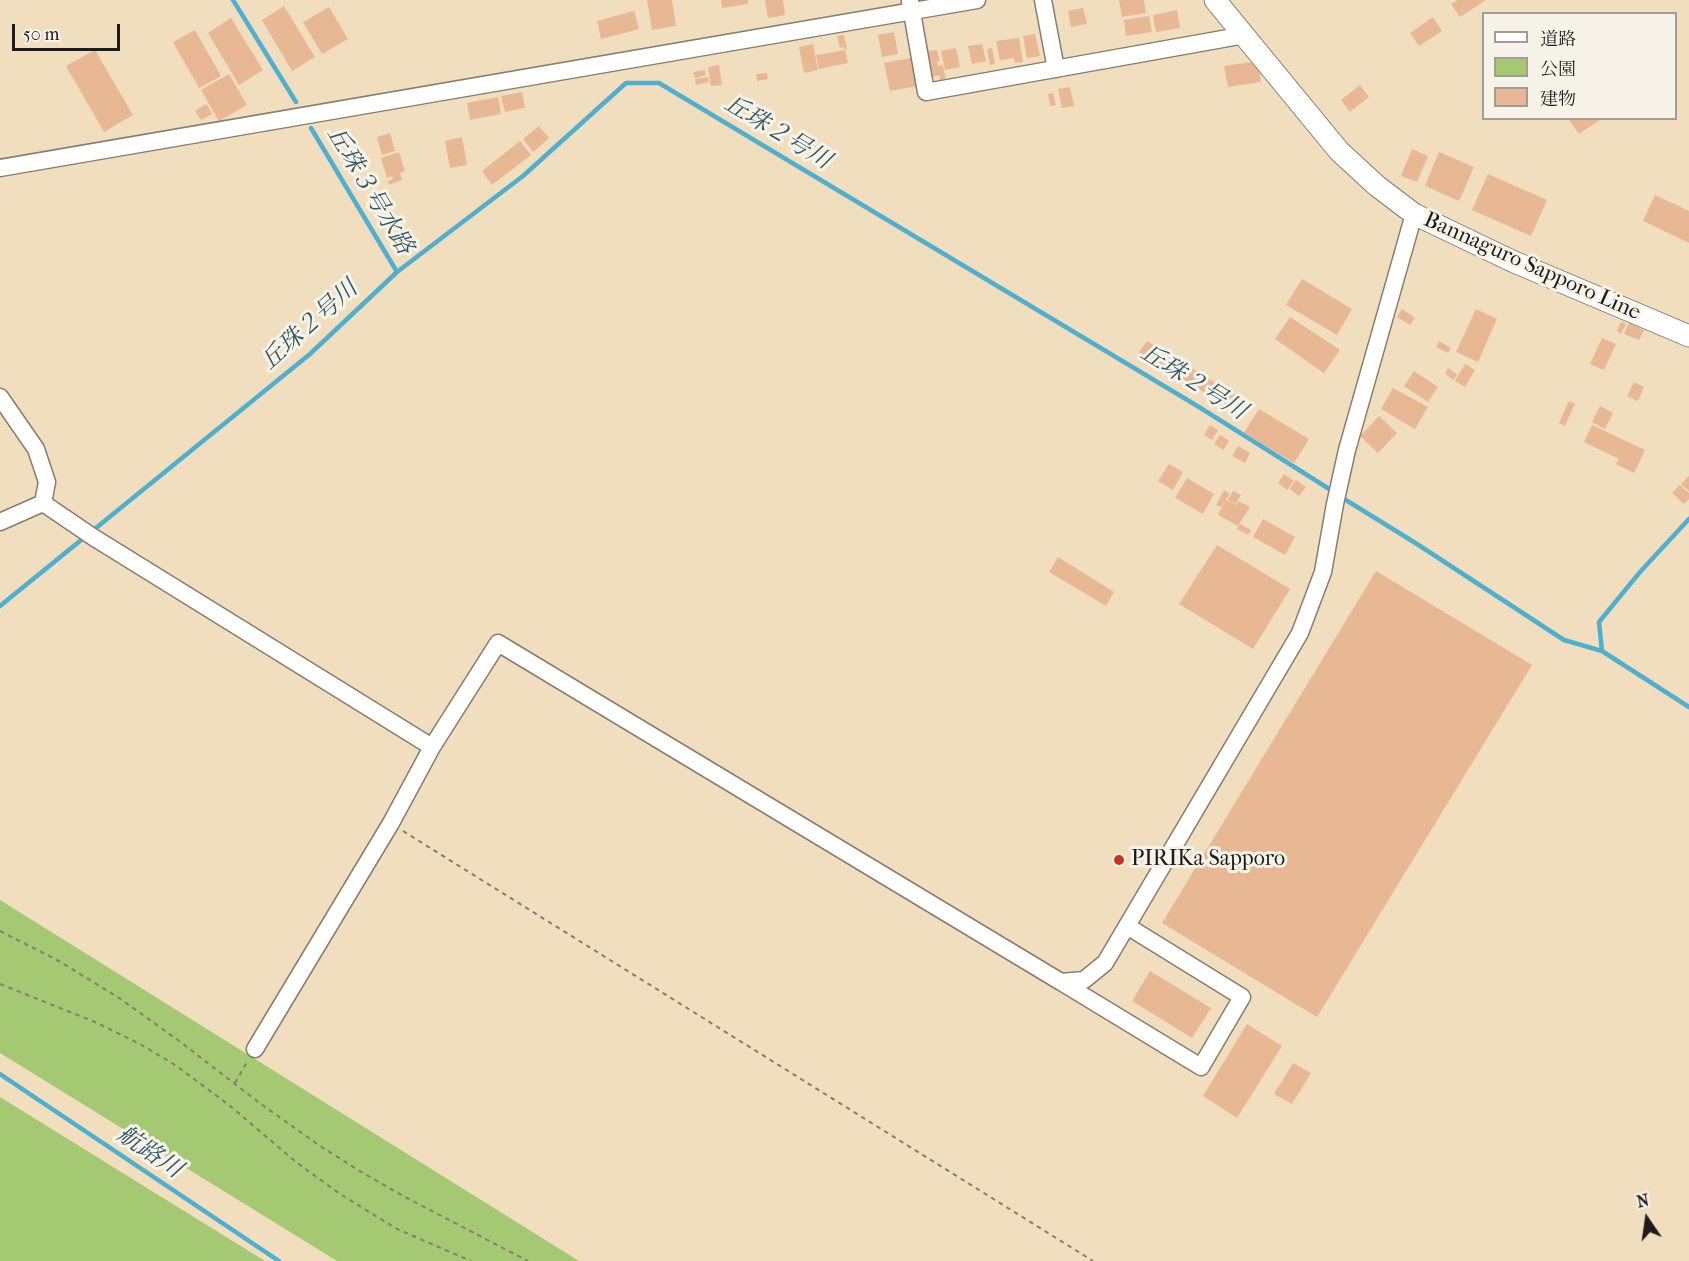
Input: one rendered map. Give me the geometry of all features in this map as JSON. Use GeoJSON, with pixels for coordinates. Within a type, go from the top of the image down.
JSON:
{"type":"FeatureCollection","features":[{"type":"Feature","properties":{"kind":"main road","name":"Bannaguro Sapporo Line"},"geometry":{"type":"LineString","coordinates":[[1215,0],[1339,151],[1377,186],[1414,214],[1512,261],[1689,336]]}},
{"type":"Feature","properties":{"kind":"street"},"geometry":{"type":"LineString","coordinates":[[0,168],[910,5],[977,0]]}},
{"type":"Feature","properties":{"kind":"street"},"geometry":{"type":"LineString","coordinates":[[1043,0],[1056,69]]}},
{"type":"Feature","properties":{"kind":"street"},"geometry":{"type":"LineString","coordinates":[[910,5],[926,92],[1245,35]]}},
{"type":"Feature","properties":{"kind":"street"},"geometry":{"type":"LineString","coordinates":[[1061,982],[1084,980],[1105,963],[1300,633],[1323,572],[1347,450],[1414,214]]}},
{"type":"Feature","properties":{"kind":"street"},"geometry":{"type":"LineString","coordinates":[[0,397],[36,448],[47,482],[43,503]]}},
{"type":"Feature","properties":{"kind":"street"},"geometry":{"type":"LineString","coordinates":[[0,522],[43,503]]}},
{"type":"Feature","properties":{"kind":"street"},"geometry":{"type":"LineString","coordinates":[[43,503],[89,534],[432,747]]}},
{"type":"Feature","properties":{"kind":"street"},"geometry":{"type":"LineString","coordinates":[[255,1049],[391,823],[432,747],[498,643],[1201,1068],[1242,997],[1126,926]]}},
{"type":"Feature","properties":{"kind":"path"},"geometry":{"type":"LineString","coordinates":[[391,823],[1093,1261]]}},
{"type":"Feature","properties":{"kind":"path"},"geometry":{"type":"LineString","coordinates":[[0,931],[59,961],[119,998],[279,1116],[363,1173],[528,1261]]}},
{"type":"Feature","properties":{"kind":"path"},"geometry":{"type":"LineString","coordinates":[[0,984],[95,1022],[148,1049],[202,1085],[296,1162],[340,1194],[397,1229],[471,1261]]}},
{"type":"Feature","properties":{"kind":"path"},"geometry":{"type":"LineString","coordinates":[[235,1083],[255,1049]]}},
{"type":"Feature","properties":{"kind":"green space"},"geometry":{"type":"Polygon","coordinates":[[[0,900],[579,1261],[337,1261],[0,1053],[0,900]]]}},
{"type":"Feature","properties":{"kind":"green space"},"geometry":{"type":"Polygon","coordinates":[[[0,1097],[265,1261],[0,1261],[0,1097]]]}},
{"type":"Feature","properties":{"kind":"building"},"geometry":{"type":"Polygon","coordinates":[[[647,0],[672,0],[676,26],[652,30],[647,0]]]}},
{"type":"Feature","properties":{"kind":"building"},"geometry":{"type":"Polygon","coordinates":[[[721,0],[748,0],[748,4],[722,8],[721,0]]]}},
{"type":"Feature","properties":{"kind":"building"},"geometry":{"type":"Polygon","coordinates":[[[765,0],[783,0],[785,15],[768,18],[765,0]]]}},
{"type":"Feature","properties":{"kind":"building"},"geometry":{"type":"Polygon","coordinates":[[[1119,0],[1144,0],[1146,13],[1122,17],[1119,0]]]}},
{"type":"Feature","properties":{"kind":"building"},"geometry":{"type":"Polygon","coordinates":[[[1458,0],[1486,0],[1460,17],[1451,4],[1458,0]]]}},
{"type":"Feature","properties":{"kind":"building"},"geometry":{"type":"Polygon","coordinates":[[[284,6],[315,57],[292,71],[262,20],[284,6]]]}},
{"type":"Feature","properties":{"kind":"building"},"geometry":{"type":"Polygon","coordinates":[[[329,7],[348,39],[322,54],[303,22],[329,7]]]}},
{"type":"Feature","properties":{"kind":"building"},"geometry":{"type":"Polygon","coordinates":[[[1083,8],[1087,24],[1071,27],[1068,11],[1083,8]]]}},
{"type":"Feature","properties":{"kind":"building"},"geometry":{"type":"Polygon","coordinates":[[[1177,10],[1180,28],[1156,32],[1153,15],[1177,10]]]}},
{"type":"Feature","properties":{"kind":"building"},"geometry":{"type":"Polygon","coordinates":[[[634,11],[639,29],[601,39],[597,21],[634,11]]]}},
{"type":"Feature","properties":{"kind":"building"},"geometry":{"type":"Polygon","coordinates":[[[1149,16],[1152,32],[1126,36],[1124,20],[1149,16]]]}},
{"type":"Feature","properties":{"kind":"building"},"geometry":{"type":"Polygon","coordinates":[[[1433,17],[1442,31],[1419,46],[1410,33],[1433,17]]]}},
{"type":"Feature","properties":{"kind":"building"},"geometry":{"type":"Polygon","coordinates":[[[231,18],[263,70],[239,85],[208,33],[231,18]]]}},
{"type":"Feature","properties":{"kind":"building"},"geometry":{"type":"Polygon","coordinates":[[[195,30],[221,76],[199,88],[173,42],[195,30]]]}},
{"type":"Feature","properties":{"kind":"building"},"geometry":{"type":"Polygon","coordinates":[[[894,32],[898,54],[882,57],[878,35],[894,32]]]}},
{"type":"Feature","properties":{"kind":"building"},"geometry":{"type":"Polygon","coordinates":[[[1035,34],[1040,56],[1027,58],[1023,36],[1035,34]]]}},
{"type":"Feature","properties":{"kind":"building"},"geometry":{"type":"Polygon","coordinates":[[[844,35],[847,49],[840,48],[837,36],[844,35]]]}},
{"type":"Feature","properties":{"kind":"building"},"geometry":{"type":"Polygon","coordinates":[[[1019,38],[1023,62],[1015,63],[1014,58],[1000,60],[996,41],[1019,38]]]}},
{"type":"Feature","properties":{"kind":"building"},"geometry":{"type":"Polygon","coordinates":[[[813,44],[818,70],[804,73],[799,47],[813,44]]]}},
{"type":"Feature","properties":{"kind":"building"},"geometry":{"type":"Polygon","coordinates":[[[982,44],[986,61],[972,64],[968,46],[982,44]]]}},
{"type":"Feature","properties":{"kind":"building"},"geometry":{"type":"Polygon","coordinates":[[[956,48],[960,67],[945,70],[941,51],[956,48]]]}},
{"type":"Feature","properties":{"kind":"building"},"geometry":{"type":"Polygon","coordinates":[[[992,48],[995,64],[990,65],[987,49],[992,48]]]}},
{"type":"Feature","properties":{"kind":"building"},"geometry":{"type":"Polygon","coordinates":[[[95,50],[133,115],[104,132],[66,66],[95,50]]]}},
{"type":"Feature","properties":{"kind":"building"},"geometry":{"type":"Polygon","coordinates":[[[845,50],[848,63],[819,69],[816,55],[845,50]]]}},
{"type":"Feature","properties":{"kind":"building"},"geometry":{"type":"Polygon","coordinates":[[[937,50],[940,61],[937,61],[938,66],[943,65],[946,81],[940,82],[939,75],[933,77],[928,51],[937,50]]]}},
{"type":"Feature","properties":{"kind":"building"},"geometry":{"type":"Polygon","coordinates":[[[911,58],[917,86],[890,91],[884,63],[911,58]]]}},
{"type":"Feature","properties":{"kind":"building"},"geometry":{"type":"Polygon","coordinates":[[[1258,61],[1261,82],[1228,87],[1224,66],[1258,61]]]}},
{"type":"Feature","properties":{"kind":"building"},"geometry":{"type":"Polygon","coordinates":[[[719,65],[722,85],[711,86],[708,67],[719,65]]]}},
{"type":"Feature","properties":{"kind":"building"},"geometry":{"type":"Polygon","coordinates":[[[705,70],[706,75],[695,78],[693,72],[705,70]]]}},
{"type":"Feature","properties":{"kind":"building"},"geometry":{"type":"Polygon","coordinates":[[[767,73],[768,79],[757,81],[756,74],[767,73]]]}},
{"type":"Feature","properties":{"kind":"building"},"geometry":{"type":"Polygon","coordinates":[[[229,74],[247,105],[219,121],[201,90],[229,74]]]}},
{"type":"Feature","properties":{"kind":"building"},"geometry":{"type":"Polygon","coordinates":[[[708,77],[709,82],[696,85],[695,79],[708,77]]]}},
{"type":"Feature","properties":{"kind":"building"},"geometry":{"type":"Polygon","coordinates":[[[1360,85],[1369,97],[1350,112],[1341,100],[1360,85]]]}},
{"type":"Feature","properties":{"kind":"building"},"geometry":{"type":"Polygon","coordinates":[[[1070,87],[1074,106],[1062,108],[1058,89],[1070,87]]]}},
{"type":"Feature","properties":{"kind":"building"},"geometry":{"type":"Polygon","coordinates":[[[522,92],[525,108],[505,112],[501,96],[522,92]]]}},
{"type":"Feature","properties":{"kind":"building"},"geometry":{"type":"Polygon","coordinates":[[[1053,93],[1056,105],[1050,106],[1048,94],[1053,93]]]}},
{"type":"Feature","properties":{"kind":"building"},"geometry":{"type":"Polygon","coordinates":[[[498,97],[501,114],[470,120],[467,103],[498,97]]]}},
{"type":"Feature","properties":{"kind":"building"},"geometry":{"type":"Polygon","coordinates":[[[206,104],[212,114],[201,120],[195,111],[206,104]]]}},
{"type":"Feature","properties":{"kind":"building"},"geometry":{"type":"Polygon","coordinates":[[[1569,120],[1600,120],[1579,134],[1569,120]]]}},
{"type":"Feature","properties":{"kind":"building"},"geometry":{"type":"Polygon","coordinates":[[[539,126],[549,138],[533,152],[523,139],[539,126]]]}},
{"type":"Feature","properties":{"kind":"building"},"geometry":{"type":"Polygon","coordinates":[[[390,133],[395,151],[382,155],[377,137],[390,133]]]}},
{"type":"Feature","properties":{"kind":"building"},"geometry":{"type":"Polygon","coordinates":[[[462,137],[467,165],[450,168],[445,141],[462,137]]]}},
{"type":"Feature","properties":{"kind":"building"},"geometry":{"type":"Polygon","coordinates":[[[520,141],[531,155],[492,185],[482,171],[520,141]]]}},
{"type":"Feature","properties":{"kind":"building"},"geometry":{"type":"Polygon","coordinates":[[[1412,149],[1428,156],[1417,182],[1401,176],[1412,149]]]}},
{"type":"Feature","properties":{"kind":"building"},"geometry":{"type":"Polygon","coordinates":[[[399,152],[405,171],[400,173],[402,180],[389,185],[388,181],[393,179],[392,176],[387,178],[381,158],[399,152]]]}},
{"type":"Feature","properties":{"kind":"building"},"geometry":{"type":"Polygon","coordinates":[[[1439,152],[1474,167],[1459,201],[1425,186],[1439,152]]]}},
{"type":"Feature","properties":{"kind":"building"},"geometry":{"type":"Polygon","coordinates":[[[1488,174],[1547,200],[1531,236],[1472,210],[1488,174]]]}},
{"type":"Feature","properties":{"kind":"building"},"geometry":{"type":"Polygon","coordinates":[[[1655,195],[1689,211],[1689,243],[1643,221],[1655,195]]]}},
{"type":"Feature","properties":{"kind":"building"},"geometry":{"type":"Polygon","coordinates":[[[1302,279],[1352,309],[1337,335],[1286,305],[1302,279]]]}},
{"type":"Feature","properties":{"kind":"building"},"geometry":{"type":"Polygon","coordinates":[[[1402,309],[1415,318],[1410,325],[1397,317],[1402,309]]]}},
{"type":"Feature","properties":{"kind":"building"},"geometry":{"type":"Polygon","coordinates":[[[1476,309],[1497,319],[1478,362],[1456,352],[1476,309]]]}},
{"type":"Feature","properties":{"kind":"building"},"geometry":{"type":"Polygon","coordinates":[[[1290,317],[1340,350],[1324,373],[1275,339],[1290,317]]]}},
{"type":"Feature","properties":{"kind":"building"},"geometry":{"type":"Polygon","coordinates":[[[1621,322],[1626,324],[1621,334],[1617,331],[1621,322]]]}},
{"type":"Feature","properties":{"kind":"building"},"geometry":{"type":"Polygon","coordinates":[[[1629,323],[1644,330],[1639,340],[1624,334],[1629,323]]]}},
{"type":"Feature","properties":{"kind":"building"},"geometry":{"type":"Polygon","coordinates":[[[1602,338],[1616,344],[1604,370],[1590,364],[1602,338]]]}},
{"type":"Feature","properties":{"kind":"building"},"geometry":{"type":"Polygon","coordinates":[[[1147,341],[1239,397],[1231,409],[1139,352],[1147,341]]]}},
{"type":"Feature","properties":{"kind":"building"},"geometry":{"type":"Polygon","coordinates":[[[1439,341],[1451,348],[1448,353],[1436,347],[1439,341]]]}},
{"type":"Feature","properties":{"kind":"building"},"geometry":{"type":"Polygon","coordinates":[[[1465,364],[1475,370],[1465,387],[1455,381],[1465,364]]]}},
{"type":"Feature","properties":{"kind":"building"},"geometry":{"type":"Polygon","coordinates":[[[1448,368],[1457,374],[1454,380],[1445,374],[1448,368]]]}},
{"type":"Feature","properties":{"kind":"building"},"geometry":{"type":"Polygon","coordinates":[[[1414,371],[1438,387],[1428,402],[1404,386],[1414,371]]]}},
{"type":"Feature","properties":{"kind":"building"},"geometry":{"type":"Polygon","coordinates":[[[1634,382],[1644,387],[1638,401],[1627,396],[1634,382]]]}},
{"type":"Feature","properties":{"kind":"building"},"geometry":{"type":"Polygon","coordinates":[[[1393,388],[1428,407],[1415,429],[1381,409],[1393,388]]]}},
{"type":"Feature","properties":{"kind":"building"},"geometry":{"type":"Polygon","coordinates":[[[1569,401],[1575,404],[1565,426],[1559,423],[1569,401]]]}},
{"type":"Feature","properties":{"kind":"building"},"geometry":{"type":"Polygon","coordinates":[[[1600,406],[1613,413],[1605,429],[1592,422],[1600,406]]]}},
{"type":"Feature","properties":{"kind":"building"},"geometry":{"type":"Polygon","coordinates":[[[1259,409],[1309,439],[1294,463],[1244,433],[1259,409]]]}},
{"type":"Feature","properties":{"kind":"building"},"geometry":{"type":"Polygon","coordinates":[[[1379,416],[1397,433],[1378,453],[1360,436],[1379,416]]]}},
{"type":"Feature","properties":{"kind":"building"},"geometry":{"type":"Polygon","coordinates":[[[1210,425],[1218,430],[1212,440],[1204,435],[1210,425]]]}},
{"type":"Feature","properties":{"kind":"building"},"geometry":{"type":"Polygon","coordinates":[[[1592,425],[1645,450],[1634,473],[1616,464],[1619,459],[1584,442],[1592,425]]]}},
{"type":"Feature","properties":{"kind":"building"},"geometry":{"type":"Polygon","coordinates":[[[1220,435],[1229,441],[1223,450],[1214,444],[1220,435]]]}},
{"type":"Feature","properties":{"kind":"building"},"geometry":{"type":"Polygon","coordinates":[[[1238,446],[1250,453],[1245,463],[1232,456],[1238,446]]]}},
{"type":"Feature","properties":{"kind":"building"},"geometry":{"type":"Polygon","coordinates":[[[1169,464],[1183,472],[1173,490],[1158,481],[1169,464]]]}},
{"type":"Feature","properties":{"kind":"building"},"geometry":{"type":"Polygon","coordinates":[[[1284,474],[1294,481],[1287,490],[1278,483],[1284,474]]]}},
{"type":"Feature","properties":{"kind":"building"},"geometry":{"type":"Polygon","coordinates":[[[1689,476],[1689,491],[1681,484],[1689,476]]]}},
{"type":"Feature","properties":{"kind":"building"},"geometry":{"type":"Polygon","coordinates":[[[1187,478],[1214,494],[1203,514],[1175,498],[1187,478]]]}},
{"type":"Feature","properties":{"kind":"building"},"geometry":{"type":"Polygon","coordinates":[[[1296,480],[1306,487],[1299,496],[1290,489],[1296,480]]]}},
{"type":"Feature","properties":{"kind":"building"},"geometry":{"type":"Polygon","coordinates":[[[1680,485],[1689,493],[1689,499],[1684,504],[1672,493],[1680,485]]]}},
{"type":"Feature","properties":{"kind":"building"},"geometry":{"type":"Polygon","coordinates":[[[1224,490],[1230,494],[1221,507],[1216,505],[1224,490]]]}},
{"type":"Feature","properties":{"kind":"building"},"geometry":{"type":"Polygon","coordinates":[[[1233,491],[1241,495],[1235,504],[1228,500],[1233,491]]]}},
{"type":"Feature","properties":{"kind":"building"},"geometry":{"type":"Polygon","coordinates":[[[1226,500],[1236,505],[1238,501],[1250,507],[1238,526],[1218,515],[1226,500]]]}},
{"type":"Feature","properties":{"kind":"building"},"geometry":{"type":"Polygon","coordinates":[[[1263,519],[1295,537],[1285,555],[1253,537],[1263,519]]]}},
{"type":"Feature","properties":{"kind":"building"},"geometry":{"type":"Polygon","coordinates":[[[1240,524],[1251,530],[1248,535],[1237,529],[1240,524]]]}},
{"type":"Feature","properties":{"kind":"building"},"geometry":{"type":"Polygon","coordinates":[[[1217,545],[1290,589],[1253,649],[1179,604],[1217,545]]]}},
{"type":"Feature","properties":{"kind":"building"},"geometry":{"type":"Polygon","coordinates":[[[1058,557],[1114,592],[1106,606],[1049,572],[1058,557]]]}},
{"type":"Feature","properties":{"kind":"building"},"geometry":{"type":"Polygon","coordinates":[[[1376,571],[1532,665],[1317,1017],[1162,923],[1376,571]]]}},
{"type":"Feature","properties":{"kind":"building"},"geometry":{"type":"Polygon","coordinates":[[[1150,971],[1211,1008],[1192,1038],[1132,1001],[1150,971]]]}},
{"type":"Feature","properties":{"kind":"building"},"geometry":{"type":"Polygon","coordinates":[[[1247,1024],[1282,1046],[1237,1118],[1203,1096],[1247,1024]]]}},
{"type":"Feature","properties":{"kind":"building"},"geometry":{"type":"Polygon","coordinates":[[[1293,1063],[1311,1073],[1292,1104],[1274,1094],[1293,1063]]]}},
{"type":"Feature","properties":{"kind":"waterway","name":"丘珠３号水路"},"geometry":{"type":"LineString","coordinates":[[233,0],[296,102]]}},
{"type":"Feature","properties":{"kind":"waterway","name":"丘珠２号川"},"geometry":{"type":"LineString","coordinates":[[0,606],[310,354],[397,272],[523,176],[626,83],[659,83],[1199,407],[1334,492]]}},
{"type":"Feature","properties":{"kind":"waterway","name":"丘珠３号水路"},"geometry":{"type":"LineString","coordinates":[[311,128],[397,272]]}},
{"type":"Feature","properties":{"kind":"waterway","name":"丘珠２号川"},"geometry":{"type":"LineString","coordinates":[[1341,497],[1564,640],[1602,651],[1689,707]]}},
{"type":"Feature","properties":{"kind":"waterway"},"geometry":{"type":"LineString","coordinates":[[1602,651],[1599,622],[1640,572],[1689,519]]}},
{"type":"Feature","properties":{"kind":"waterway","name":"航路川"},"geometry":{"type":"LineString","coordinates":[[0,1074],[279,1261]]}},
{"type":"Feature","properties":{"kind":"place","name":"PIRIKa Sapporo"},"geometry":{"type":"Point","coordinates":[1119,860]}}]}
